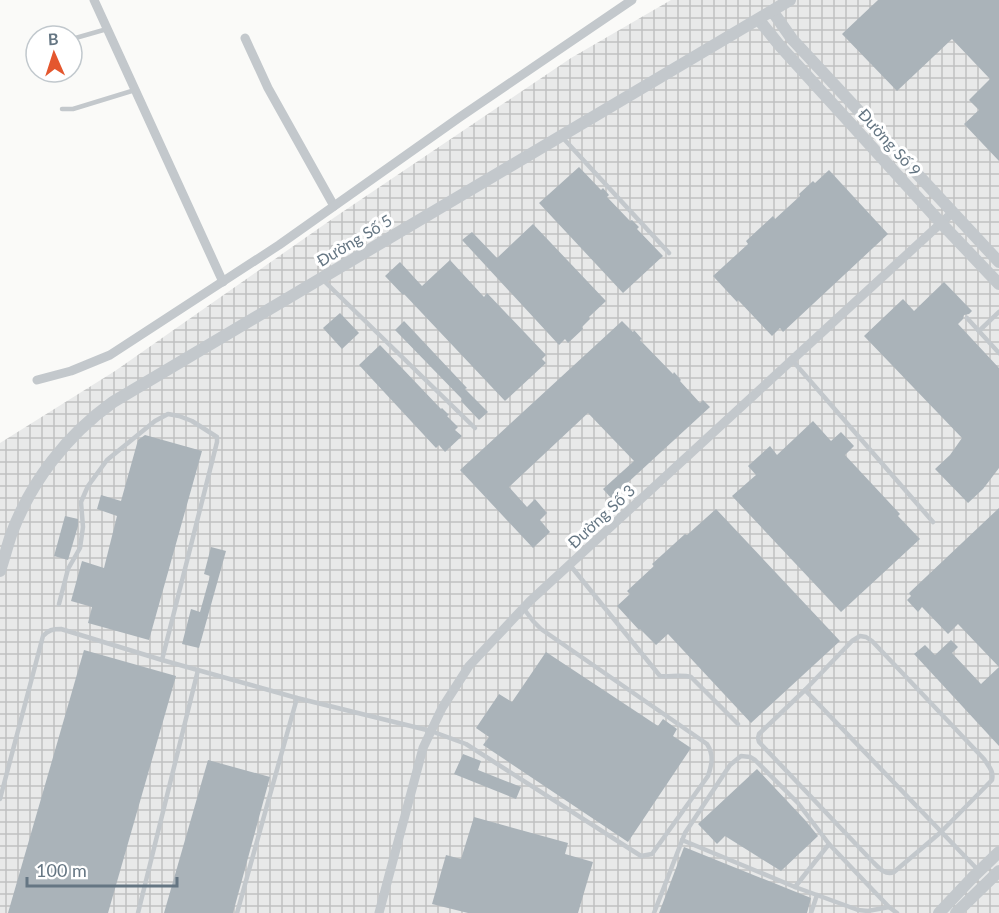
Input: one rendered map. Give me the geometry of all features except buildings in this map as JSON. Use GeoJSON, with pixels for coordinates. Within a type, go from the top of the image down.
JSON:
{"type":"FeatureCollection","features":[{"type":"Feature","properties":{"kind":"street"},"geometry":{"type":"LineString","coordinates":[[94,0],[223,282]]}},
{"type":"Feature","properties":{"kind":"street"},"geometry":{"type":"LineString","coordinates":[[37,380],[71,371],[110,355],[334,207],[470,110],[632,0]]}},
{"type":"Feature","properties":{"kind":"street","name":"Đường Số 5"},"geometry":{"type":"LineString","coordinates":[[0,570],[11,534],[31,493],[53,460],[70,439],[113,402],[790,0]]}},
{"type":"Feature","properties":{"kind":"street","name":"Đường Số 9"},"geometry":{"type":"LineString","coordinates":[[773,12],[792,39],[998,260]]}},
{"type":"Feature","properties":{"kind":"street","name":"Đường Số 9"},"geometry":{"type":"LineString","coordinates":[[759,20],[780,46],[999,284]]}},
{"type":"Feature","properties":{"kind":"street"},"geometry":{"type":"LineString","coordinates":[[245,38],[273,98],[334,207]]}},
{"type":"Feature","properties":{"kind":"street","name":"Đường Số 3"},"geometry":{"type":"LineString","coordinates":[[379,913],[423,748],[442,708],[469,666],[570,564],[952,213]]}},
{"type":"Feature","properties":{"kind":"street"},"geometry":{"type":"LineString","coordinates":[[939,913],[999,852]]}},
{"type":"Feature","properties":{"kind":"street"},"geometry":{"type":"LineString","coordinates":[[956,913],[999,871]]}},
{"type":"Feature","properties":{"kind":"lane"},"geometry":{"type":"LineString","coordinates":[[84,36],[107,29]]}},
{"type":"Feature","properties":{"kind":"lane"},"geometry":{"type":"LineString","coordinates":[[62,109],[73,109],[135,90]]}},
{"type":"Feature","properties":{"kind":"lane"},"geometry":{"type":"LineString","coordinates":[[561,136],[669,253]]}},
{"type":"Feature","properties":{"kind":"lane"},"geometry":{"type":"LineString","coordinates":[[322,279],[475,429]]}},
{"type":"Feature","properties":{"kind":"lane"},"geometry":{"type":"LineString","coordinates":[[979,331],[999,312]]}},
{"type":"Feature","properties":{"kind":"lane"},"geometry":{"type":"LineString","coordinates":[[967,318],[999,353]]}},
{"type":"Feature","properties":{"kind":"lane"},"geometry":{"type":"LineString","coordinates":[[792,360],[933,522]]}},
{"type":"Feature","properties":{"kind":"lane"},"geometry":{"type":"LineString","coordinates":[[59,604],[68,569],[80,548],[83,527],[81,502],[94,477],[107,460],[155,421],[168,414],[192,421],[214,433],[217,436],[217,442],[162,660]]}},
{"type":"Feature","properties":{"kind":"lane"},"geometry":{"type":"LineString","coordinates":[[570,564],[660,676],[691,677],[738,724]]}},
{"type":"Feature","properties":{"kind":"lane"},"geometry":{"type":"LineString","coordinates":[[0,799],[43,636],[53,629],[61,629],[297,698],[431,731],[466,744],[641,856],[652,854],[708,776],[712,758],[707,744],[541,629],[524,608]]}},
{"type":"Feature","properties":{"kind":"lane"},"geometry":{"type":"LineString","coordinates":[[860,636],[866,637],[872,640],[984,759],[992,771],[992,780],[941,832],[894,872],[890,874],[884,872],[759,742],[759,734],[805,690],[852,641],[860,636]]}},
{"type":"Feature","properties":{"kind":"lane"},"geometry":{"type":"LineString","coordinates":[[138,913],[198,670]]}},
{"type":"Feature","properties":{"kind":"lane"},"geometry":{"type":"LineString","coordinates":[[805,690],[978,871]]}},
{"type":"Feature","properties":{"kind":"lane"},"geometry":{"type":"LineString","coordinates":[[237,913],[297,698]]}},
{"type":"Feature","properties":{"kind":"lane"},"geometry":{"type":"LineString","coordinates":[[654,913],[685,832],[730,765],[741,756],[755,760],[798,803],[829,844],[897,913]]}},
{"type":"Feature","properties":{"kind":"lane"},"geometry":{"type":"LineString","coordinates":[[682,840],[795,887],[858,910],[867,912],[889,907]]}},
{"type":"Feature","properties":{"kind":"lane"},"geometry":{"type":"LineString","coordinates":[[795,887],[829,844]]}},
{"type":"Feature","properties":{"kind":"lane"},"geometry":{"type":"LineString","coordinates":[[811,913],[817,895]]}},
{"type":"Feature","properties":{"kind":"shaded area"},"geometry":{"type":"Polygon","coordinates":[[[671,0],[999,0],[999,913],[0,913],[0,443],[115,371],[335,217],[571,58],[671,0]]]}}]}
